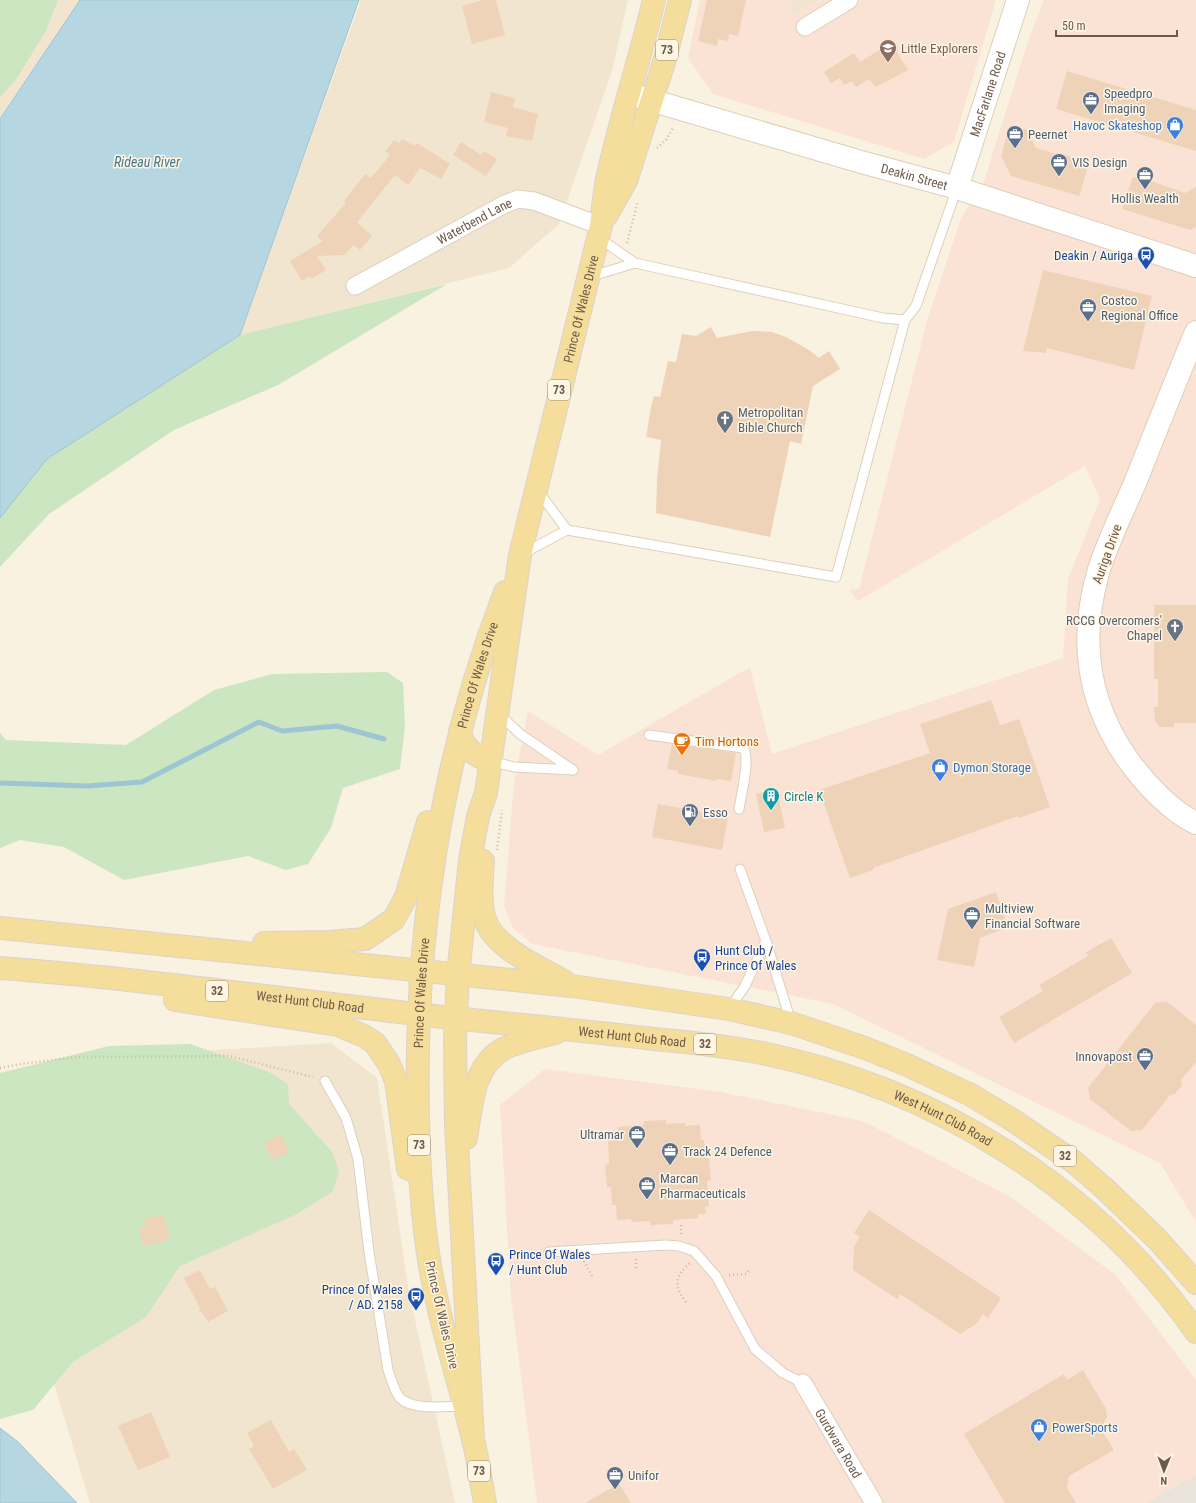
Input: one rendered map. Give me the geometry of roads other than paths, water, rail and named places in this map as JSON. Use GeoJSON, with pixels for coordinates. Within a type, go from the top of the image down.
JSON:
{"type":"FeatureCollection","features":[{"type":"Feature","properties":{"kind":"main road","name":"Prince Of Wales Drive"},"geometry":{"type":"LineString","coordinates":[[473,1439],[459,1177],[456,1086],[456,1019],[458,975],[470,860],[478,816],[494,798],[490,761],[520,555],[535,486],[599,232],[608,176],[654,0]]}},
{"type":"Feature","properties":{"kind":"main road","name":"Prince Of Wales Drive"},"geometry":{"type":"LineString","coordinates":[[599,232],[626,181],[652,99],[680,0]]}},
{"type":"Feature","properties":{"kind":"main road","name":"Prince Of Wales Drive"},"geometry":{"type":"LineString","coordinates":[[485,1503],[473,1439],[428,1254],[422,1196],[419,1142],[418,1015],[427,916],[448,777],[488,636],[520,555]]}},
{"type":"Feature","properties":{"kind":"main road"},"geometry":{"type":"LineString","coordinates":[[460,731],[463,743],[470,752],[490,761]]}},
{"type":"Feature","properties":{"kind":"main road"},"geometry":{"type":"LineString","coordinates":[[160,944],[330,942],[365,938],[394,919],[406,897],[432,809],[448,777]]}},
{"type":"Feature","properties":{"kind":"main road"},"geometry":{"type":"LineString","coordinates":[[494,798],[482,884],[482,907],[486,923],[495,936],[524,959],[572,986]]}},
{"type":"Feature","properties":{"kind":"main road","name":"32"},"geometry":{"type":"LineString","coordinates":[[0,928],[422,972],[572,986],[729,1009],[791,1023],[865,1048],[907,1065],[971,1095],[1011,1118],[1074,1162],[1104,1188],[1157,1239],[1196,1283]]}},
{"type":"Feature","properties":{"kind":"main road"},"geometry":{"type":"LineString","coordinates":[[8,968],[201,1005],[338,1025],[364,1036],[375,1043],[389,1064],[396,1081],[410,1179],[428,1254]]}},
{"type":"Feature","properties":{"kind":"main road","name":"West Hunt Club Road"},"geometry":{"type":"LineString","coordinates":[[8,968],[418,1015],[569,1029],[720,1046],[766,1054],[838,1072],[875,1085],[953,1119],[1000,1146],[1027,1164],[1076,1202],[1142,1264],[1166,1292],[1196,1332]]}},
{"type":"Feature","properties":{"kind":"main road"},"geometry":{"type":"LineString","coordinates":[[459,1177],[475,1087],[480,1071],[493,1056],[505,1048],[569,1029]]}},
{"type":"Feature","properties":{"kind":"street"},"geometry":{"type":"LineString","coordinates":[[805,26],[849,0]]}},
{"type":"Feature","properties":{"kind":"street","name":"MacFarlane Road"},"geometry":{"type":"LineString","coordinates":[[957,188],[1018,0]]}},
{"type":"Feature","properties":{"kind":"street","name":"Deakin Street"},"geometry":{"type":"LineString","coordinates":[[630,94],[652,99],[861,162],[957,188],[1196,266]]}},
{"type":"Feature","properties":{"kind":"street","name":"Waterbend Lane"},"geometry":{"type":"LineString","coordinates":[[355,286],[503,205],[518,199],[534,201],[599,232]]}},
{"type":"Feature","properties":{"kind":"street","name":"Auriga Drive"},"geometry":{"type":"LineString","coordinates":[[1196,332],[1098,572],[1088,617],[1089,665],[1099,705],[1114,741],[1136,770],[1161,798],[1196,823]]}},
{"type":"Feature","properties":{"kind":"street","name":"Gurdwara Road"},"geometry":{"type":"LineString","coordinates":[[803,1383],[874,1503]]}},
{"type":"Feature","properties":{"kind":"lane"},"geometry":{"type":"LineString","coordinates":[[520,555],[567,530],[836,577],[905,320],[916,306],[957,188]]}},
{"type":"Feature","properties":{"kind":"lane"},"geometry":{"type":"LineString","coordinates":[[599,232],[635,264]]}},
{"type":"Feature","properties":{"kind":"lane"},"geometry":{"type":"LineString","coordinates":[[587,277],[635,264],[884,318],[905,320]]}},
{"type":"Feature","properties":{"kind":"lane"},"geometry":{"type":"LineString","coordinates":[[535,486],[567,530]]}},
{"type":"Feature","properties":{"kind":"lane"},"geometry":{"type":"LineString","coordinates":[[490,761],[514,767],[573,770],[520,734],[497,712]]}},
{"type":"Feature","properties":{"kind":"lane"},"geometry":{"type":"LineString","coordinates":[[649,735],[743,748],[746,753],[746,762],[739,809]]}},
{"type":"Feature","properties":{"kind":"lane"},"geometry":{"type":"LineString","coordinates":[[740,869],[766,941],[791,1023]]}},
{"type":"Feature","properties":{"kind":"lane"},"geometry":{"type":"LineString","coordinates":[[729,1009],[745,986],[766,941]]}},
{"type":"Feature","properties":{"kind":"lane"},"geometry":{"type":"LineString","coordinates":[[325,1081],[346,1118],[358,1159],[369,1252],[388,1370],[393,1384],[400,1398],[411,1404],[422,1407],[464,1406]]}},
{"type":"Feature","properties":{"kind":"lane"},"geometry":{"type":"LineString","coordinates":[[549,1252],[665,1245],[679,1246],[694,1251],[716,1276],[755,1349],[783,1373],[803,1383]]}},
{"type":"Feature","properties":{"kind":"water","name":"Rideau River"},"geometry":{"type":"Polygon","coordinates":[[[80,0],[359,0],[240,335],[47,459],[0,518],[0,119],[80,0]]]}},
{"type":"Feature","properties":{"kind":"water"},"geometry":{"type":"Polygon","coordinates":[[[0,1428],[18,1442],[77,1503],[0,1503],[0,1428]]]}},
{"type":"Feature","properties":{"kind":"waterway"},"geometry":{"type":"LineString","coordinates":[[0,783],[87,786],[142,782],[259,722],[282,731],[337,726],[384,739]]}},
{"type":"Feature","properties":{"kind":"place","name":"Little Explorers"},"geometry":{"type":"Point","coordinates":[888,63]}},
{"type":"Feature","properties":{"kind":"place","name":"Speedpro Imaging"},"geometry":{"type":"Point","coordinates":[1091,115]}},
{"type":"Feature","properties":{"kind":"place","name":"Havoc Skateshop"},"geometry":{"type":"Point","coordinates":[1175,140]}},
{"type":"Feature","properties":{"kind":"place","name":"Peernet"},"geometry":{"type":"Point","coordinates":[1015,149]}},
{"type":"Feature","properties":{"kind":"place","name":"VIS Design"},"geometry":{"type":"Point","coordinates":[1059,177]}},
{"type":"Feature","properties":{"kind":"place","name":"Hollis Wealth"},"geometry":{"type":"Point","coordinates":[1145,190]}},
{"type":"Feature","properties":{"kind":"place","name":"Deakin / Auriga"},"geometry":{"type":"Point","coordinates":[1146,270]}},
{"type":"Feature","properties":{"kind":"place","name":"Costco Regional Office"},"geometry":{"type":"Point","coordinates":[1088,322]}},
{"type":"Feature","properties":{"kind":"place","name":"Metropolitan Bible Church"},"geometry":{"type":"Point","coordinates":[725,434]}},
{"type":"Feature","properties":{"kind":"place","name":"RCCG Overcomers' Chapel"},"geometry":{"type":"Point","coordinates":[1175,642]}},
{"type":"Feature","properties":{"kind":"place","name":"Tim Hortons"},"geometry":{"type":"Point","coordinates":[682,756]}},
{"type":"Feature","properties":{"kind":"place","name":"Dymon Storage"},"geometry":{"type":"Point","coordinates":[940,782]}},
{"type":"Feature","properties":{"kind":"place","name":"Circle K"},"geometry":{"type":"Point","coordinates":[771,811]}},
{"type":"Feature","properties":{"kind":"place","name":"Esso"},"geometry":{"type":"Point","coordinates":[690,827]}},
{"type":"Feature","properties":{"kind":"place","name":"Multiview Financial Software"},"geometry":{"type":"Point","coordinates":[972,930]}},
{"type":"Feature","properties":{"kind":"place","name":"Hunt Club / Prince Of Wales"},"geometry":{"type":"Point","coordinates":[702,972]}},
{"type":"Feature","properties":{"kind":"place","name":"Innovapost"},"geometry":{"type":"Point","coordinates":[1145,1071]}},
{"type":"Feature","properties":{"kind":"place","name":"Ultramar"},"geometry":{"type":"Point","coordinates":[637,1149]}},
{"type":"Feature","properties":{"kind":"place","name":"Track 24 Defence"},"geometry":{"type":"Point","coordinates":[670,1166]}},
{"type":"Feature","properties":{"kind":"place","name":"Marcan Pharmaceuticals"},"geometry":{"type":"Point","coordinates":[647,1200]}},
{"type":"Feature","properties":{"kind":"place","name":"Prince Of Wales / Hunt Club"},"geometry":{"type":"Point","coordinates":[496,1276]}},
{"type":"Feature","properties":{"kind":"place","name":"Prince Of Wales / AD. 2158"},"geometry":{"type":"Point","coordinates":[416,1311]}},
{"type":"Feature","properties":{"kind":"place","name":"PowerSports"},"geometry":{"type":"Point","coordinates":[1039,1442]}},
{"type":"Feature","properties":{"kind":"place","name":"Unifor"},"geometry":{"type":"Point","coordinates":[615,1490]}}]}
